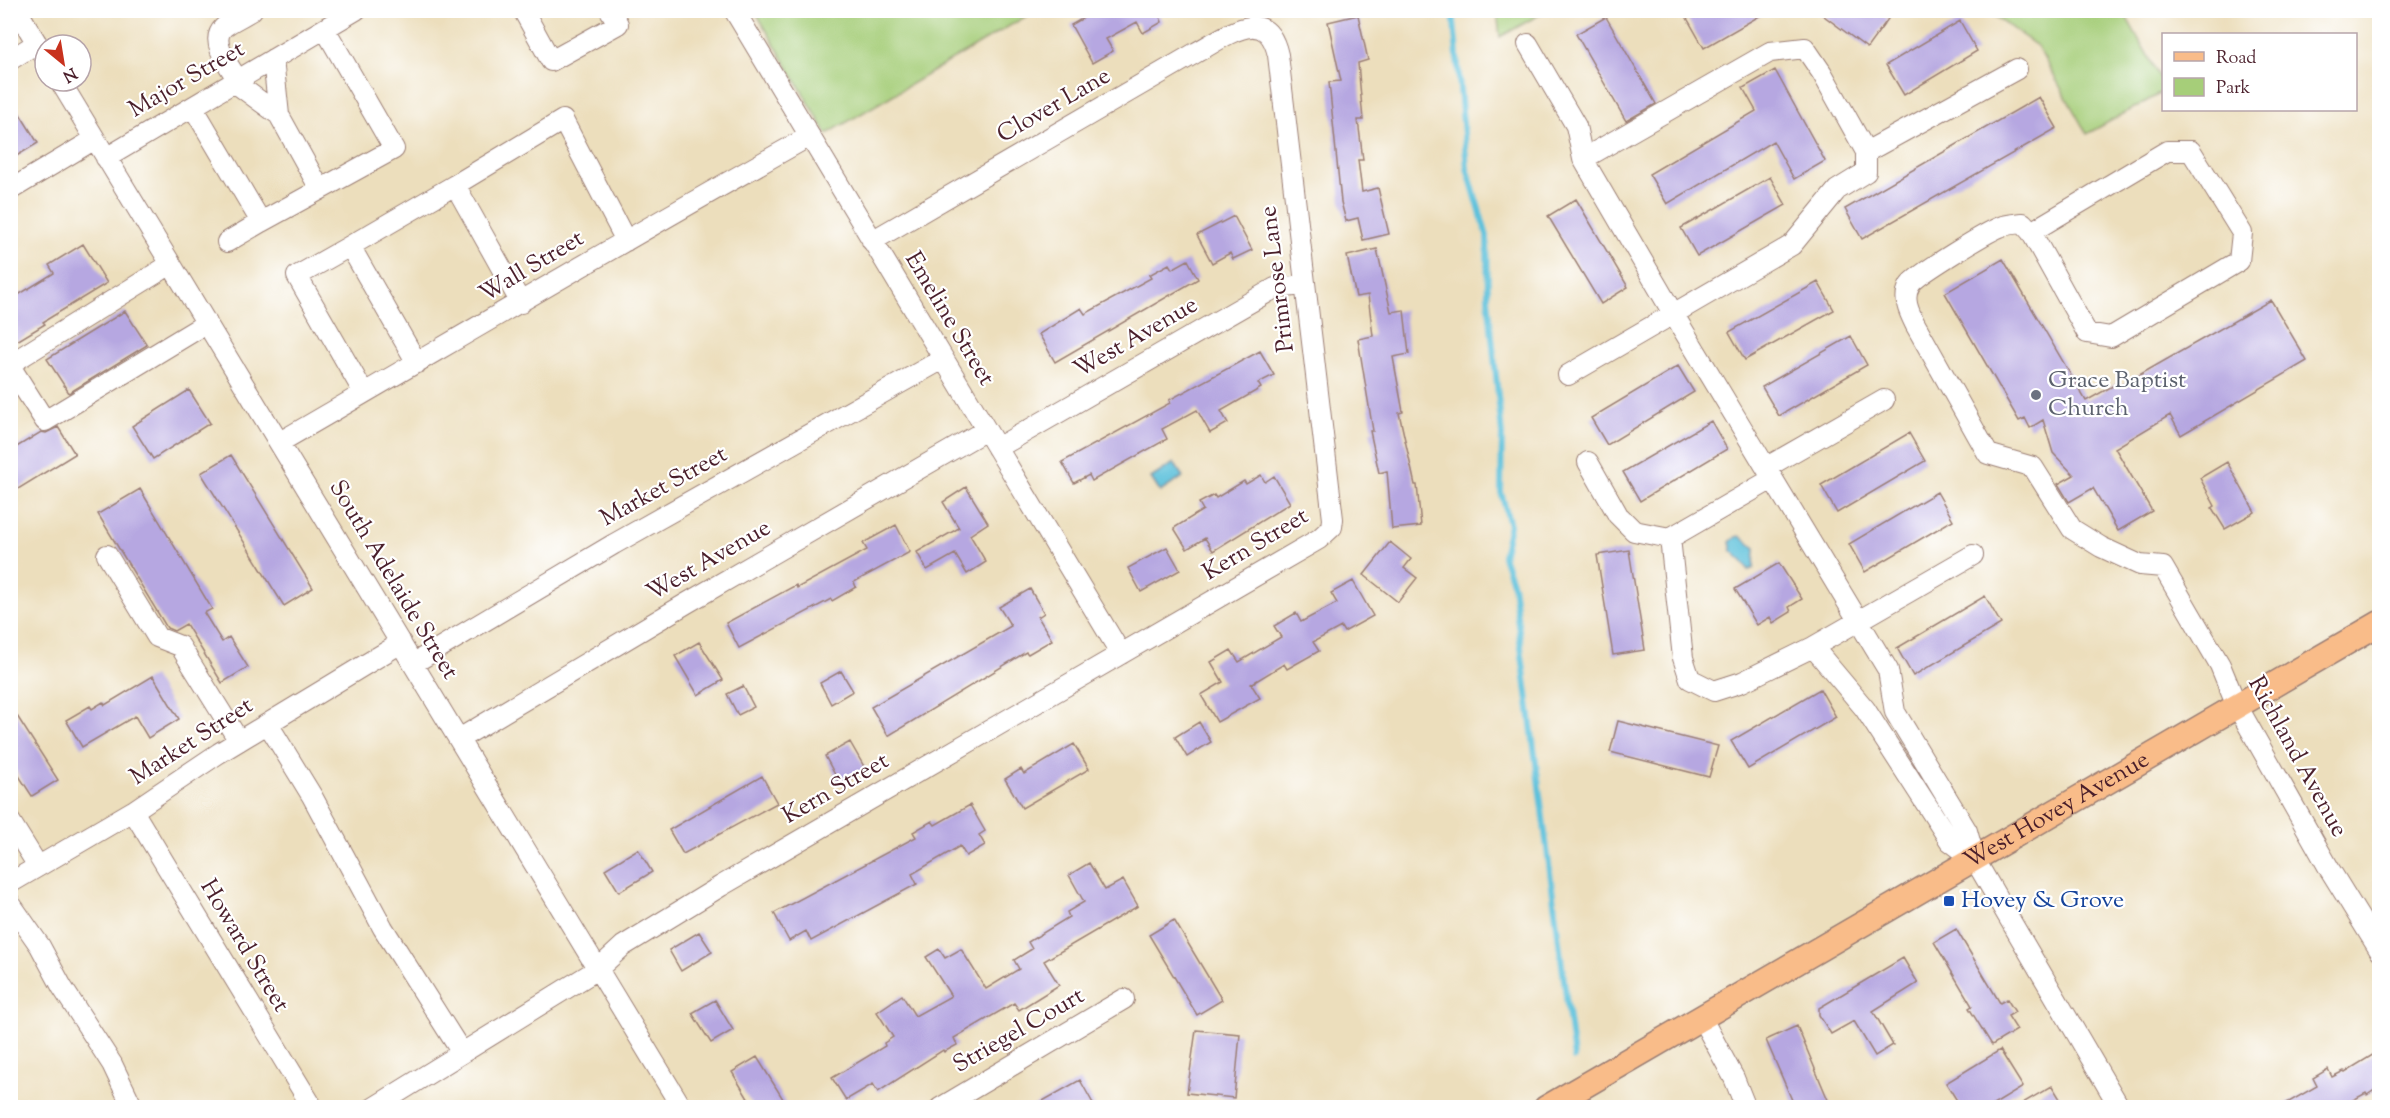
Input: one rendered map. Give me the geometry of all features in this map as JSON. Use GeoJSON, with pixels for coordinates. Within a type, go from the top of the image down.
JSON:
{"type":"FeatureCollection","features":[{"type":"Feature","properties":{"kind":"main road","name":"West Hovey Avenue"},"geometry":{"type":"LineString","coordinates":[[1546,1107],[1975,860],[2236,704],[2379,623]]}},
{"type":"Feature","properties":{"kind":"street"},"geometry":{"type":"LineString","coordinates":[[17,10],[33,37]]}},
{"type":"Feature","properties":{"kind":"street"},"geometry":{"type":"LineString","coordinates":[[252,10],[223,28],[219,37],[220,50],[236,81],[279,115],[320,189]]}},
{"type":"Feature","properties":{"kind":"street","name":"Major Street"},"geometry":{"type":"LineString","coordinates":[[106,158],[356,10]]}},
{"type":"Feature","properties":{"kind":"street"},"geometry":{"type":"LineString","coordinates":[[523,10],[551,61],[618,24],[610,10]]}},
{"type":"Feature","properties":{"kind":"street","name":"Emeline Street"},"geometry":{"type":"LineString","coordinates":[[734,10],[1121,654]]}},
{"type":"Feature","properties":{"kind":"street","name":"Clover Lane"},"geometry":{"type":"LineString","coordinates":[[872,241],[1243,27],[1255,25],[1263,29]]}},
{"type":"Feature","properties":{"kind":"street"},"geometry":{"type":"LineString","coordinates":[[227,242],[394,149],[325,29]]}},
{"type":"Feature","properties":{"kind":"street","name":"Primrose Lane"},"geometry":{"type":"LineString","coordinates":[[1263,29],[1275,42],[1278,55],[1333,519],[1332,527]]}},
{"type":"Feature","properties":{"kind":"street"},"geometry":{"type":"LineString","coordinates":[[1528,44],[1576,126],[1583,159],[1674,315],[1888,670],[1895,712],[1967,831],[1975,860],[2120,1107]]}},
{"type":"Feature","properties":{"kind":"street"},"geometry":{"type":"LineString","coordinates":[[1568,375],[1792,245],[1837,190],[1866,172],[1866,152],[1822,73],[1805,48],[1770,52],[1583,159]]}},
{"type":"Feature","properties":{"kind":"street"},"geometry":{"type":"LineString","coordinates":[[10,60],[33,53]]}},
{"type":"Feature","properties":{"kind":"street"},"geometry":{"type":"LineString","coordinates":[[273,59],[279,115]]}},
{"type":"Feature","properties":{"kind":"street"},"geometry":{"type":"LineString","coordinates":[[1866,152],[2017,69]]}},
{"type":"Feature","properties":{"kind":"street","name":"South Adelaide Street"},"geometry":{"type":"LineString","coordinates":[[67,93],[682,1107]]}},
{"type":"Feature","properties":{"kind":"street"},"geometry":{"type":"LineString","coordinates":[[193,107],[261,222]]}},
{"type":"Feature","properties":{"kind":"street"},"geometry":{"type":"LineString","coordinates":[[364,393],[297,276],[563,120],[626,241]]}},
{"type":"Feature","properties":{"kind":"street","name":"Wall Street"},"geometry":{"type":"LineString","coordinates":[[280,442],[810,136]]}},
{"type":"Feature","properties":{"kind":"street"},"geometry":{"type":"LineString","coordinates":[[10,190],[95,140]]}},
{"type":"Feature","properties":{"kind":"street"},"geometry":{"type":"LineString","coordinates":[[2167,151],[2191,151],[2242,233],[2240,261],[2111,337],[2087,333],[2031,232],[2167,151]]}},
{"type":"Feature","properties":{"kind":"street"},"geometry":{"type":"LineString","coordinates":[[454,185],[521,303]]}},
{"type":"Feature","properties":{"kind":"street","name":"Richland Avenue"},"geometry":{"type":"LineString","coordinates":[[2031,232],[2023,223],[2001,227],[1920,275],[1909,286],[1906,304],[1915,324],[1988,454],[2033,466],[2072,529],[2101,547],[2140,565],[2163,567],[2220,665],[2236,704],[2330,870],[2379,951]]}},
{"type":"Feature","properties":{"kind":"street"},"geometry":{"type":"LineString","coordinates":[[350,246],[417,363]]}},
{"type":"Feature","properties":{"kind":"street"},"geometry":{"type":"LineString","coordinates":[[171,264],[10,365],[45,421],[207,323]]}},
{"type":"Feature","properties":{"kind":"street","name":"West Avenue"},"geometry":{"type":"LineString","coordinates":[[997,448],[1275,288],[1304,285]]}},
{"type":"Feature","properties":{"kind":"street","name":"Market Street"},"geometry":{"type":"LineString","coordinates":[[414,663],[614,544],[943,359]]}},
{"type":"Feature","properties":{"kind":"street"},"geometry":{"type":"LineString","coordinates":[[1588,462],[1618,515],[1634,531],[1670,538],[1884,400]]}},
{"type":"Feature","properties":{"kind":"street","name":"West Avenue"},"geometry":{"type":"LineString","coordinates":[[459,739],[687,603],[986,430]]}},
{"type":"Feature","properties":{"kind":"street","name":"Kern Street"},"geometry":{"type":"LineString","coordinates":[[373,1107],[598,969],[623,946],[711,892],[1319,539],[1332,527]]}},
{"type":"Feature","properties":{"kind":"street"},"geometry":{"type":"LineString","coordinates":[[1670,538],[1683,658],[1690,679],[1714,691],[1742,682],[1813,647],[1973,555]]}},
{"type":"Feature","properties":{"kind":"street"},"geometry":{"type":"LineString","coordinates":[[107,555],[158,637],[180,646],[239,741]]}},
{"type":"Feature","properties":{"kind":"street","name":"Market Street"},"geometry":{"type":"LineString","coordinates":[[10,883],[133,811],[239,741],[400,643]]}},
{"type":"Feature","properties":{"kind":"street"},"geometry":{"type":"LineString","coordinates":[[1813,647],[1865,709],[1950,841],[1975,860]]}},
{"type":"Feature","properties":{"kind":"street"},"geometry":{"type":"LineString","coordinates":[[268,724],[312,796],[383,928],[462,1053]]}},
{"type":"Feature","properties":{"kind":"street"},"geometry":{"type":"LineString","coordinates":[[1887,741],[1906,729]]}},
{"type":"Feature","properties":{"kind":"street","name":"Howard Street"},"geometry":{"type":"LineString","coordinates":[[133,811],[313,1107]]}},
{"type":"Feature","properties":{"kind":"street"},"geometry":{"type":"LineString","coordinates":[[10,821],[38,866]]}},
{"type":"Feature","properties":{"kind":"street"},"geometry":{"type":"LineString","coordinates":[[10,903],[40,946],[62,987],[112,1064],[133,1107]]}},
{"type":"Feature","properties":{"kind":"street","name":"Striegel Court"},"geometry":{"type":"LineString","coordinates":[[940,1107],[1124,999]]}},
{"type":"Feature","properties":{"kind":"street"},"geometry":{"type":"LineString","coordinates":[[1701,1017],[1734,1078],[1746,1107]]}},
{"type":"Feature","properties":{"kind":"green space"},"geometry":{"type":"Polygon","coordinates":[[[1497,10],[1546,11],[1500,37],[1497,10]]]}},
{"type":"Feature","properties":{"kind":"green space"},"geometry":{"type":"Polygon","coordinates":[[[755,11],[1035,11],[827,134],[755,11]]]}},
{"type":"Feature","properties":{"kind":"green space"},"geometry":{"type":"Polygon","coordinates":[[[1987,11],[2123,11],[2162,81],[2162,93],[2087,134],[2037,46],[1987,11]]]}},
{"type":"Feature","properties":{"kind":"water"},"geometry":{"type":"Polygon","coordinates":[[[1174,463],[1183,477],[1160,492],[1151,478],[1174,463]]]}},
{"type":"Feature","properties":{"kind":"water"},"geometry":{"type":"Polygon","coordinates":[[[1740,536],[1755,548],[1754,568],[1749,570],[1732,551],[1730,542],[1740,536]]]}},
{"type":"Feature","properties":{"kind":"building"},"geometry":{"type":"Polygon","coordinates":[[[1084,10],[1157,10],[1162,22],[1143,33],[1137,22],[1106,39],[1113,51],[1092,63],[1071,25],[1087,16],[1084,10]]]}},
{"type":"Feature","properties":{"kind":"building"},"geometry":{"type":"Polygon","coordinates":[[[1700,10],[1770,10],[1704,48],[1687,18],[1700,10]]]}},
{"type":"Feature","properties":{"kind":"building"},"geometry":{"type":"Polygon","coordinates":[[[1816,10],[1876,10],[1888,19],[1867,48],[1816,10]]]}},
{"type":"Feature","properties":{"kind":"building"},"geometry":{"type":"Polygon","coordinates":[[[1358,15],[1368,60],[1358,63],[1363,120],[1358,120],[1363,160],[1358,160],[1362,192],[1378,188],[1389,234],[1363,240],[1358,218],[1346,221],[1341,202],[1329,82],[1341,81],[1328,22],[1358,15]]]}},
{"type":"Feature","properties":{"kind":"building"},"geometry":{"type":"Polygon","coordinates":[[[1606,17],[1656,104],[1626,121],[1576,34],[1606,17]]]}},
{"type":"Feature","properties":{"kind":"building"},"geometry":{"type":"Polygon","coordinates":[[[1960,21],[1977,51],[1904,95],[1886,65],[1960,21]]]}},
{"type":"Feature","properties":{"kind":"building"},"geometry":{"type":"Polygon","coordinates":[[[1775,70],[1825,161],[1794,179],[1773,141],[1667,204],[1649,174],[1756,111],[1743,88],[1775,70]]]}},
{"type":"Feature","properties":{"kind":"building"},"geometry":{"type":"Polygon","coordinates":[[[2039,97],[2057,128],[1862,239],[1845,209],[2039,97]]]}},
{"type":"Feature","properties":{"kind":"building"},"geometry":{"type":"Polygon","coordinates":[[[10,98],[38,143],[10,160],[10,98]]]}},
{"type":"Feature","properties":{"kind":"building"},"geometry":{"type":"Polygon","coordinates":[[[1770,177],[1786,205],[1697,256],[1681,228],[1770,177]]]}},
{"type":"Feature","properties":{"kind":"building"},"geometry":{"type":"Polygon","coordinates":[[[1576,199],[1628,287],[1601,304],[1548,216],[1576,199]]]}},
{"type":"Feature","properties":{"kind":"building"},"geometry":{"type":"Polygon","coordinates":[[[1234,216],[1252,250],[1233,259],[1230,253],[1212,263],[1197,235],[1234,216]]]}},
{"type":"Feature","properties":{"kind":"building"},"geometry":{"type":"Polygon","coordinates":[[[83,244],[107,283],[43,322],[45,324],[17,341],[10,331],[10,300],[54,273],[49,265],[83,244]]]}},
{"type":"Feature","properties":{"kind":"building"},"geometry":{"type":"Polygon","coordinates":[[[1377,249],[1391,312],[1404,310],[1409,354],[1393,357],[1403,412],[1399,413],[1415,485],[1417,485],[1421,526],[1392,529],[1387,471],[1379,473],[1370,431],[1373,431],[1358,339],[1373,336],[1368,295],[1356,297],[1347,256],[1377,249]]]}},
{"type":"Feature","properties":{"kind":"building","name":"Grace Baptist Church"},"geometry":{"type":"Polygon","coordinates":[[[2003,259],[2086,401],[2118,383],[2120,386],[2271,300],[2307,361],[2181,435],[2170,415],[2115,448],[2152,511],[2118,531],[2093,488],[2069,502],[2058,484],[2074,475],[2053,453],[2043,420],[2030,428],[2025,418],[2019,421],[1945,293],[2003,259]]]}},
{"type":"Feature","properties":{"kind":"building"},"geometry":{"type":"Polygon","coordinates":[[[1188,260],[1198,279],[1055,362],[1039,334],[1081,308],[1085,314],[1151,278],[1149,275],[1169,264],[1172,269],[1188,260]]]}},
{"type":"Feature","properties":{"kind":"building"},"geometry":{"type":"Polygon","coordinates":[[[1818,282],[1834,310],[1745,360],[1729,332],[1818,282]]]}},
{"type":"Feature","properties":{"kind":"building"},"geometry":{"type":"Polygon","coordinates":[[[125,311],[147,345],[69,393],[47,359],[125,311]]]}},
{"type":"Feature","properties":{"kind":"building"},"geometry":{"type":"Polygon","coordinates":[[[1851,336],[1867,365],[1779,416],[1762,387],[1851,336]]]}},
{"type":"Feature","properties":{"kind":"building"},"geometry":{"type":"Polygon","coordinates":[[[1260,351],[1274,375],[1258,383],[1261,388],[1221,411],[1228,423],[1210,433],[1197,410],[1162,429],[1167,439],[1092,481],[1089,475],[1074,483],[1062,462],[1260,351]]]}},
{"type":"Feature","properties":{"kind":"building"},"geometry":{"type":"Polygon","coordinates":[[[1678,366],[1694,392],[1607,445],[1591,418],[1678,366]]]}},
{"type":"Feature","properties":{"kind":"building"},"geometry":{"type":"Polygon","coordinates":[[[189,390],[210,423],[153,459],[132,426],[189,390]]]}},
{"type":"Feature","properties":{"kind":"building"},"geometry":{"type":"Polygon","coordinates":[[[1711,421],[1727,449],[1640,501],[1623,472],[1711,421]]]}},
{"type":"Feature","properties":{"kind":"building"},"geometry":{"type":"Polygon","coordinates":[[[58,427],[75,454],[10,494],[10,451],[41,432],[46,433],[58,427]]]}},
{"type":"Feature","properties":{"kind":"building"},"geometry":{"type":"Polygon","coordinates":[[[1909,433],[1925,461],[1837,513],[1821,485],[1909,433]]]}},
{"type":"Feature","properties":{"kind":"building"},"geometry":{"type":"Polygon","coordinates":[[[231,455],[313,588],[284,606],[201,473],[231,455]]]}},
{"type":"Feature","properties":{"kind":"building"},"geometry":{"type":"Polygon","coordinates":[[[2227,462],[2255,512],[2225,529],[2212,508],[2215,506],[2200,478],[2227,462]]]}},
{"type":"Feature","properties":{"kind":"building"},"geometry":{"type":"Polygon","coordinates":[[[1261,475],[1265,482],[1274,476],[1290,503],[1213,551],[1205,538],[1187,549],[1174,528],[1203,510],[1199,503],[1214,495],[1216,498],[1244,481],[1246,484],[1261,475]]]}},
{"type":"Feature","properties":{"kind":"building"},"geometry":{"type":"Polygon","coordinates":[[[966,487],[988,523],[970,535],[986,562],[967,574],[955,554],[927,570],[917,552],[959,528],[943,502],[966,487]]]}},
{"type":"Feature","properties":{"kind":"building"},"geometry":{"type":"Polygon","coordinates":[[[140,489],[212,609],[204,613],[222,642],[229,637],[248,667],[222,683],[186,624],[174,631],[167,628],[98,514],[140,489]]]}},
{"type":"Feature","properties":{"kind":"building"},"geometry":{"type":"Polygon","coordinates":[[[1937,492],[1953,520],[1865,572],[1849,544],[1937,492]]]}},
{"type":"Feature","properties":{"kind":"building"},"geometry":{"type":"Polygon","coordinates":[[[896,525],[910,552],[854,582],[856,587],[832,601],[831,599],[739,648],[726,623],[867,550],[863,543],[896,525]]]}},
{"type":"Feature","properties":{"kind":"building"},"geometry":{"type":"Polygon","coordinates":[[[1390,542],[1411,559],[1404,568],[1417,578],[1398,602],[1364,575],[1390,542]]]}},
{"type":"Feature","properties":{"kind":"building"},"geometry":{"type":"Polygon","coordinates":[[[1167,547],[1180,570],[1141,592],[1128,568],[1167,547]]]}},
{"type":"Feature","properties":{"kind":"building"},"geometry":{"type":"Polygon","coordinates":[[[1629,550],[1645,650],[1613,655],[1597,555],[1629,550]]]}},
{"type":"Feature","properties":{"kind":"building"},"geometry":{"type":"Polygon","coordinates":[[[1779,563],[1802,599],[1789,607],[1791,612],[1773,623],[1770,617],[1757,625],[1735,589],[1779,563]]]}},
{"type":"Feature","properties":{"kind":"building"},"geometry":{"type":"Polygon","coordinates":[[[1353,581],[1373,616],[1344,632],[1341,627],[1313,642],[1319,651],[1287,669],[1284,664],[1251,684],[1260,698],[1217,722],[1201,695],[1223,682],[1211,662],[1231,650],[1239,662],[1281,637],[1274,626],[1296,613],[1301,622],[1337,603],[1331,593],[1353,581]]]}},
{"type":"Feature","properties":{"kind":"building"},"geometry":{"type":"Polygon","coordinates":[[[1030,589],[1044,613],[1038,617],[1052,640],[1028,654],[1026,652],[888,736],[871,707],[1011,626],[999,607],[1030,589]]]}},
{"type":"Feature","properties":{"kind":"building"},"geometry":{"type":"Polygon","coordinates":[[[1985,596],[2001,624],[1913,676],[1897,648],[1985,596]]]}},
{"type":"Feature","properties":{"kind":"building"},"geometry":{"type":"Polygon","coordinates":[[[699,642],[723,680],[698,695],[675,656],[699,642]]]}},
{"type":"Feature","properties":{"kind":"building"},"geometry":{"type":"Polygon","coordinates":[[[841,671],[853,691],[831,704],[820,683],[841,671]]]}},
{"type":"Feature","properties":{"kind":"building"},"geometry":{"type":"Polygon","coordinates":[[[153,676],[179,719],[148,738],[135,716],[82,747],[66,720],[90,706],[92,709],[103,702],[105,705],[153,676]]]}},
{"type":"Feature","properties":{"kind":"building"},"geometry":{"type":"Polygon","coordinates":[[[743,686],[754,707],[738,715],[727,694],[743,686]]]}},
{"type":"Feature","properties":{"kind":"building"},"geometry":{"type":"Polygon","coordinates":[[[1820,689],[1836,717],[1748,769],[1731,741],[1820,689]]]}},
{"type":"Feature","properties":{"kind":"building"},"geometry":{"type":"Polygon","coordinates":[[[10,705],[58,780],[32,796],[10,762],[10,705]]]}},
{"type":"Feature","properties":{"kind":"building"},"geometry":{"type":"Polygon","coordinates":[[[1618,721],[1718,746],[1709,777],[1610,752],[1618,721]]]}},
{"type":"Feature","properties":{"kind":"building"},"geometry":{"type":"Polygon","coordinates":[[[1199,722],[1211,742],[1187,757],[1175,737],[1199,722]]]}},
{"type":"Feature","properties":{"kind":"building"},"geometry":{"type":"Polygon","coordinates":[[[850,742],[866,770],[840,784],[825,756],[850,742]]]}},
{"type":"Feature","properties":{"kind":"building"},"geometry":{"type":"Polygon","coordinates":[[[1074,744],[1089,769],[1022,808],[1005,779],[1021,769],[1024,774],[1074,744]]]}},
{"type":"Feature","properties":{"kind":"building"},"geometry":{"type":"Polygon","coordinates":[[[762,776],[777,803],[683,854],[669,830],[762,776]]]}},
{"type":"Feature","properties":{"kind":"building"},"geometry":{"type":"Polygon","coordinates":[[[970,805],[985,831],[979,835],[985,845],[966,856],[960,846],[912,874],[917,884],[811,941],[806,931],[789,941],[774,913],[916,837],[913,832],[932,821],[935,825],[970,805]]]}},
{"type":"Feature","properties":{"kind":"building"},"geometry":{"type":"Polygon","coordinates":[[[638,849],[652,872],[619,892],[605,869],[638,849]]]}},
{"type":"Feature","properties":{"kind":"building"},"geometry":{"type":"Polygon","coordinates":[[[1089,863],[1105,890],[1123,880],[1138,906],[1044,961],[1059,985],[1019,1010],[1014,1003],[954,1038],[957,1045],[944,1052],[943,1050],[878,1092],[873,1084],[846,1100],[832,1078],[885,1046],[884,1043],[893,1037],[877,1012],[902,995],[915,1016],[951,996],[926,957],[939,949],[945,958],[961,949],[986,989],[1019,969],[1014,960],[1032,949],[1028,942],[1069,917],[1067,912],[1084,902],[1069,875],[1089,863]]]}},
{"type":"Feature","properties":{"kind":"building"},"geometry":{"type":"Polygon","coordinates":[[[1174,920],[1222,1000],[1197,1015],[1149,935],[1174,920]]]}},
{"type":"Feature","properties":{"kind":"building"},"geometry":{"type":"Polygon","coordinates":[[[1956,929],[2000,1003],[2007,999],[2015,1012],[2008,1016],[2017,1030],[1992,1045],[1969,1008],[1972,1006],[1934,942],[1956,929]]]}},
{"type":"Feature","properties":{"kind":"building"},"geometry":{"type":"Polygon","coordinates":[[[699,932],[712,952],[681,971],[669,950],[699,932]]]}},
{"type":"Feature","properties":{"kind":"building"},"geometry":{"type":"Polygon","coordinates":[[[1903,958],[1918,983],[1873,1011],[1893,1045],[1875,1056],[1854,1021],[1831,1034],[1819,1015],[1819,1008],[1903,958]]]}},
{"type":"Feature","properties":{"kind":"building"},"geometry":{"type":"Polygon","coordinates":[[[715,1000],[733,1030],[711,1043],[692,1013],[715,1000]]]}},
{"type":"Feature","properties":{"kind":"building"},"geometry":{"type":"Polygon","coordinates":[[[1797,1026],[1831,1107],[1795,1107],[1766,1040],[1797,1026]]]}},
{"type":"Feature","properties":{"kind":"building"},"geometry":{"type":"Polygon","coordinates":[[[1196,1030],[1240,1034],[1234,1098],[1187,1093],[1196,1030]]]}},
{"type":"Feature","properties":{"kind":"building"},"geometry":{"type":"Polygon","coordinates":[[[2000,1050],[2023,1087],[1990,1107],[1961,1107],[1946,1083],[2000,1050]]]}},
{"type":"Feature","properties":{"kind":"building"},"geometry":{"type":"Polygon","coordinates":[[[2379,1051],[2379,1087],[2367,1095],[2366,1093],[2340,1107],[2280,1107],[2317,1086],[2313,1078],[2328,1069],[2332,1077],[2345,1072],[2379,1051]]]}},
{"type":"Feature","properties":{"kind":"building"},"geometry":{"type":"Polygon","coordinates":[[[757,1057],[788,1107],[753,1107],[732,1072],[757,1057]]]}},
{"type":"Feature","properties":{"kind":"building"},"geometry":{"type":"Polygon","coordinates":[[[1080,1080],[1095,1107],[1032,1107],[1080,1080]]]}},
{"type":"Feature","properties":{"kind":"building"},"geometry":{"type":"Polygon","coordinates":[[[2052,1086],[2065,1107],[2016,1107],[2052,1086]]]}},
{"type":"Feature","properties":{"kind":"waterway"},"geometry":{"type":"LineString","coordinates":[[1453,10],[1467,168],[1487,236],[1488,298],[1502,434],[1501,492],[1510,525],[1503,556],[1513,585],[1574,1058]]}},
{"type":"Feature","properties":{"kind":"place","name":"Grace Baptist Church"},"geometry":{"type":"Point","coordinates":[2036,395]}},
{"type":"Feature","properties":{"kind":"place","name":"Hovey & Grove"},"geometry":{"type":"Point","coordinates":[1949,901]}}]}
